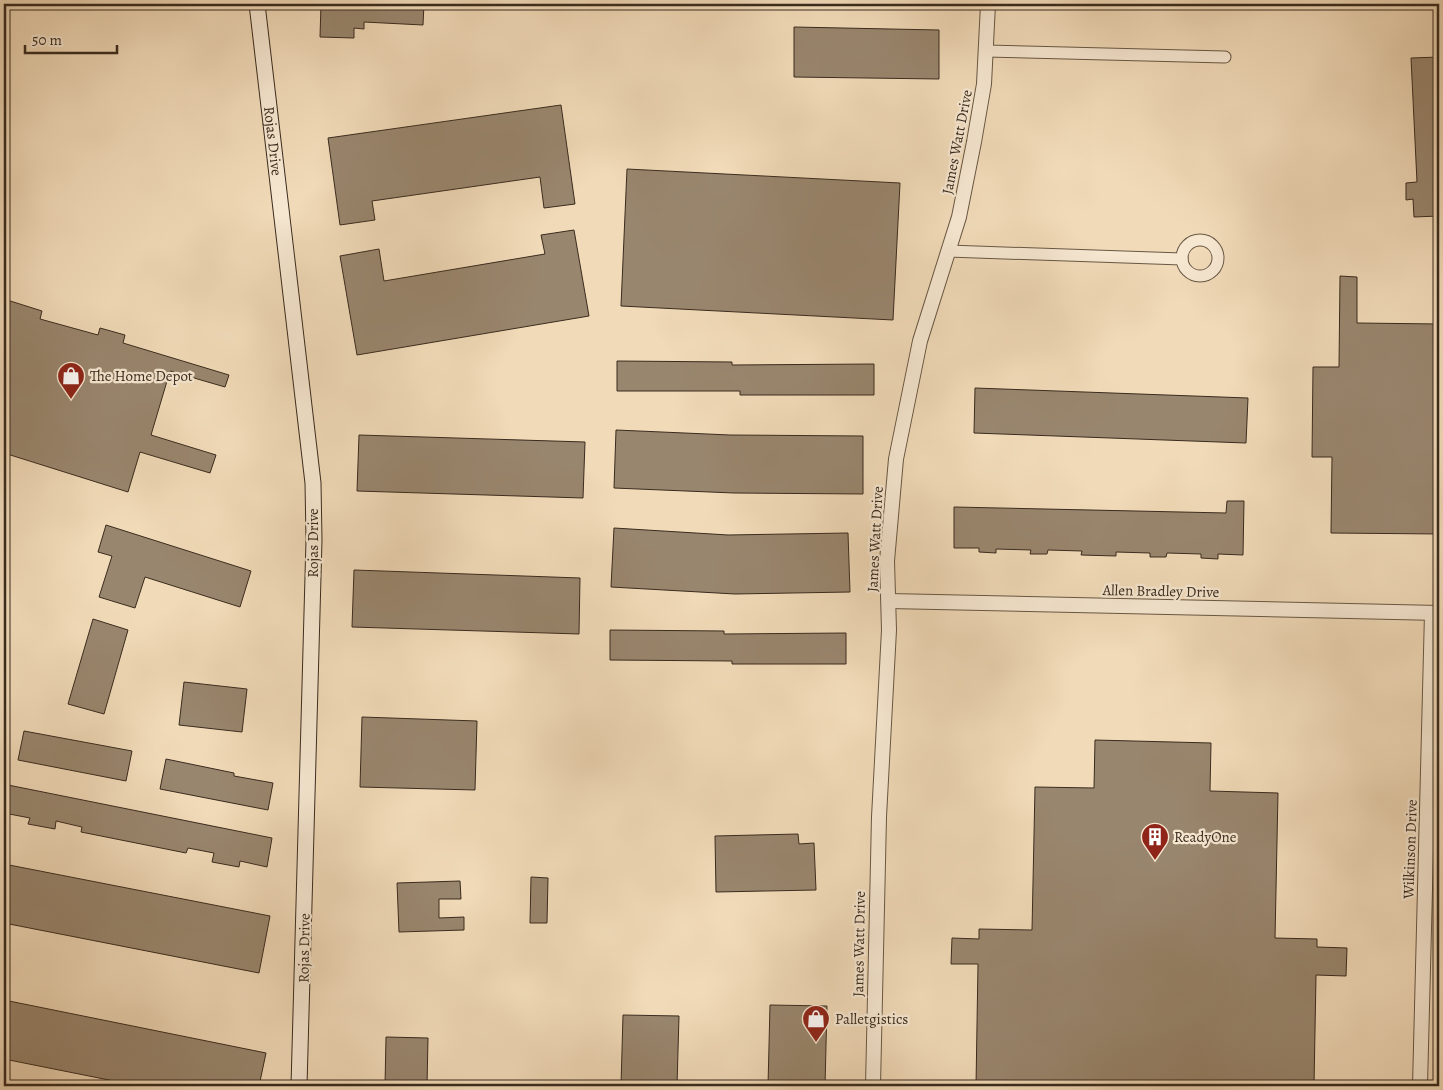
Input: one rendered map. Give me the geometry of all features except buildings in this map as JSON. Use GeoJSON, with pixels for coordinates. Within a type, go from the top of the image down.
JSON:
{"type":"FeatureCollection","features":[{"type":"Feature","properties":{"kind":"main road","name":"Rojas Drive"},"geometry":{"type":"LineString","coordinates":[[256,4],[312,483],[314,543],[299,1086]]}},
{"type":"Feature","properties":{"kind":"street","name":"James Watt Drive"},"geometry":{"type":"LineString","coordinates":[[872,1086],[879,817],[889,601],[887,561],[890,526],[903,418],[920,340],[959,217],[974,142],[984,84],[988,4]]}},
{"type":"Feature","properties":{"kind":"street"},"geometry":{"type":"LineString","coordinates":[[986,51],[1225,57]]}},
{"type":"Feature","properties":{"kind":"street"},"geometry":{"type":"LineString","coordinates":[[948,250],[1182,259]]}},
{"type":"Feature","properties":{"kind":"street","name":"Allen Bradley Drive"},"geometry":{"type":"LineString","coordinates":[[889,601],[1436,613]]}},
{"type":"Feature","properties":{"kind":"street","name":"Wilkinson Drive"},"geometry":{"type":"LineString","coordinates":[[1420,1086],[1436,613]]}},
{"type":"Feature","properties":{"kind":"place","name":"The Home Depot"},"geometry":{"type":"Point","coordinates":[71,400]}},
{"type":"Feature","properties":{"kind":"place","name":"ReadyOne"},"geometry":{"type":"Point","coordinates":[1155,861]}},
{"type":"Feature","properties":{"kind":"place","name":"Palletgistics"},"geometry":{"type":"Point","coordinates":[816,1043]}}]}
